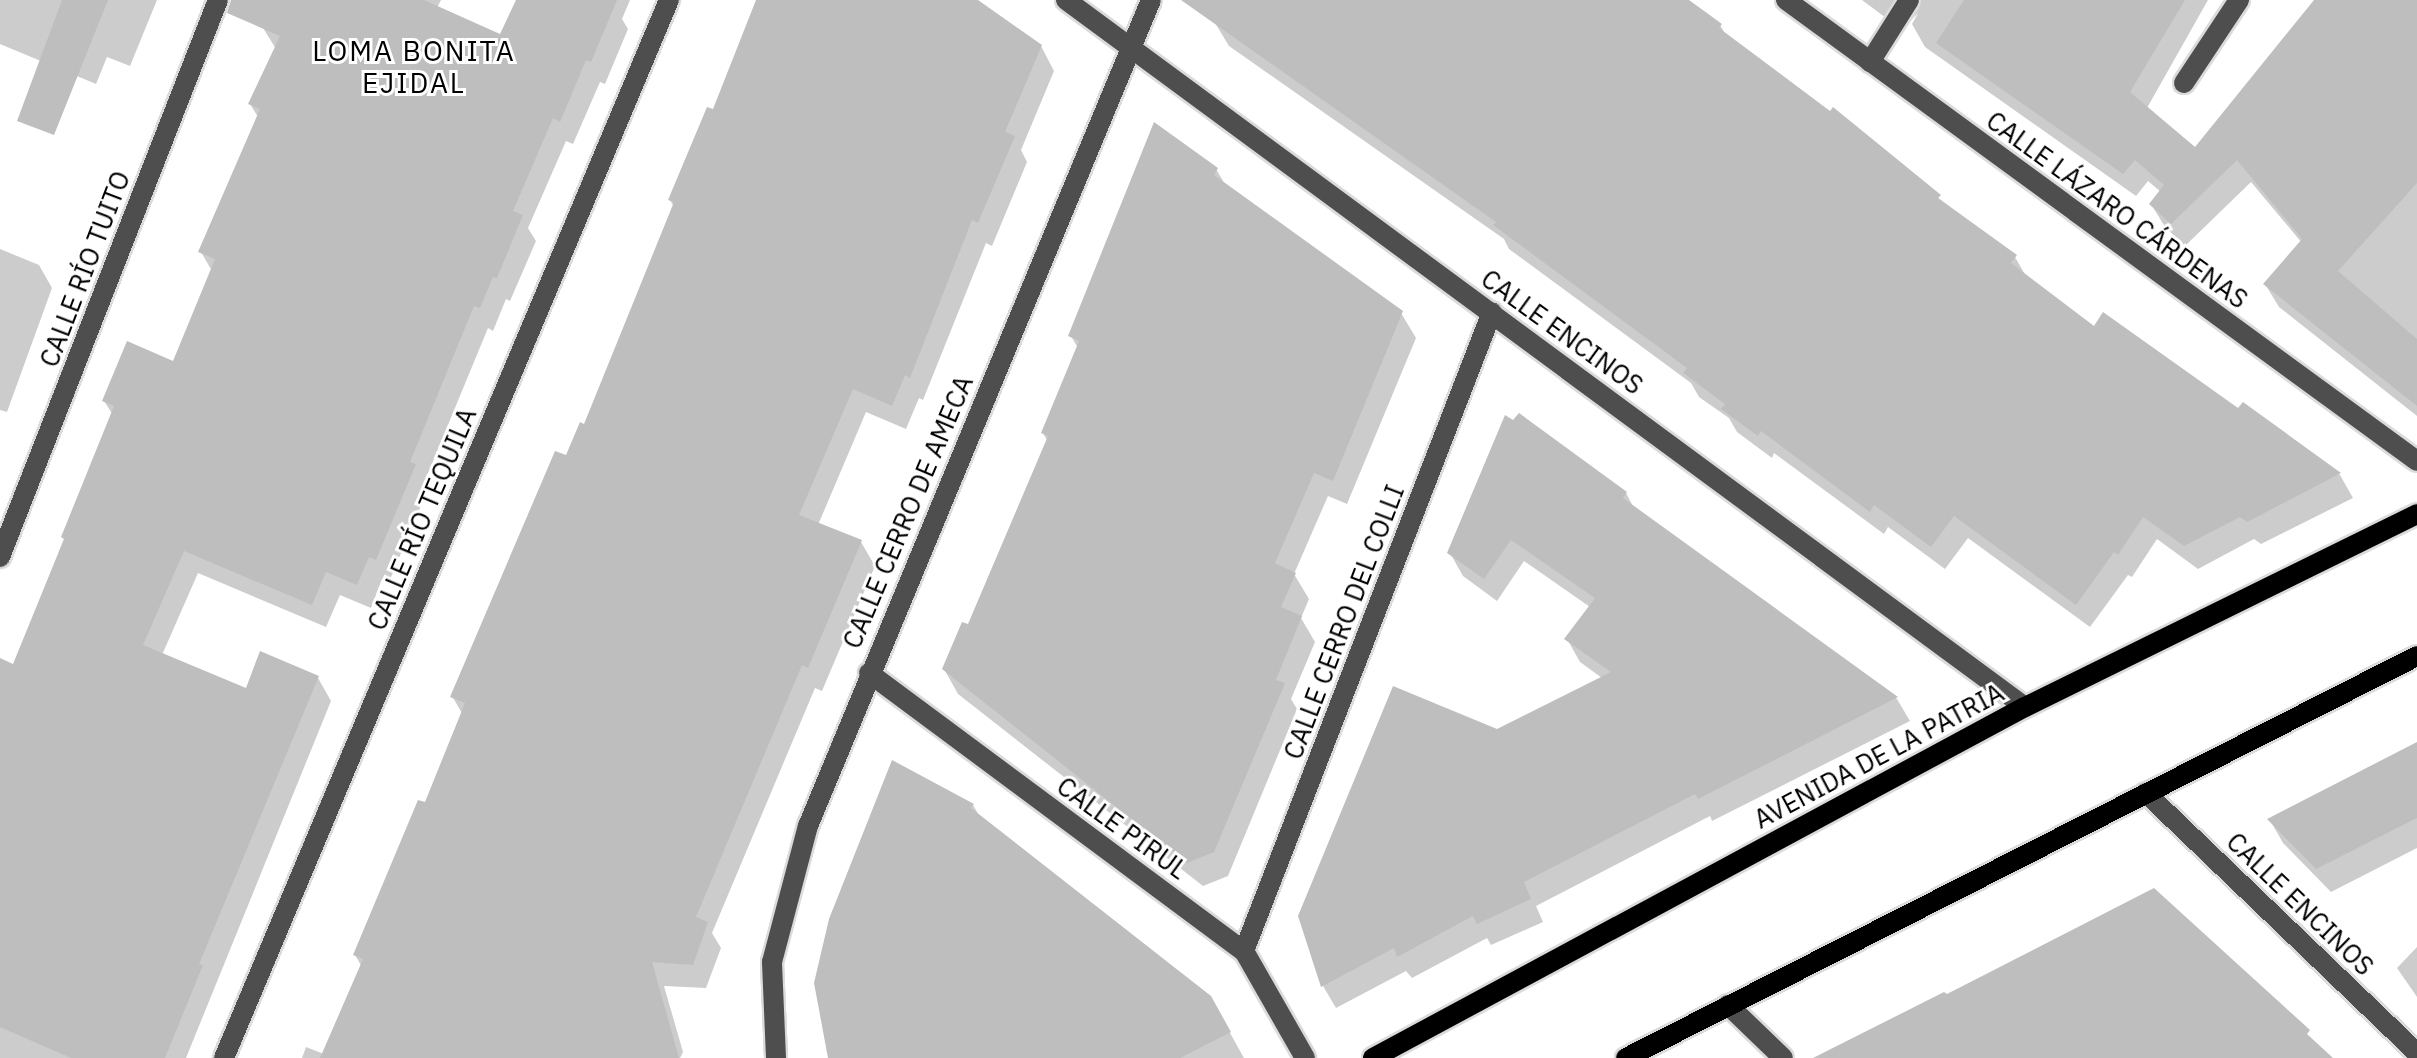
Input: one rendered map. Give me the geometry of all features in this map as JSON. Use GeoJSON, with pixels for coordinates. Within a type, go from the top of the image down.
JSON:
{"type":"FeatureCollection","features":[{"type":"Feature","properties":{"kind":"main road","name":"AVENIDA DE LA PATRIA"},"geometry":{"type":"LineString","coordinates":[[1373,1058],[2025,707],[2417,514]]}},
{"type":"Feature","properties":{"kind":"main road"},"geometry":{"type":"LineString","coordinates":[[1626,1058],[2417,656]]}},
{"type":"Feature","properties":{"kind":"street","name":"CALLE RÍO TUITO"},"geometry":{"type":"LineString","coordinates":[[0,557],[218,0]]}},
{"type":"Feature","properties":{"kind":"street","name":"CALLE RÍO TEQUILA"},"geometry":{"type":"LineString","coordinates":[[224,1058],[669,0]]}},
{"type":"Feature","properties":{"kind":"street","name":"CALLE ENCINOS"},"geometry":{"type":"LineString","coordinates":[[1066,0],[2025,707]]}},
{"type":"Feature","properties":{"kind":"street","name":"CALLE CERRO DE AMECA"},"geometry":{"type":"LineString","coordinates":[[776,1058],[772,962],[808,826],[1151,0]]}},
{"type":"Feature","properties":{"kind":"street","name":"CALLE LÁZARO CÁRDENAS"},"geometry":{"type":"LineString","coordinates":[[1786,0],[2417,461]]}},
{"type":"Feature","properties":{"kind":"street"},"geometry":{"type":"LineString","coordinates":[[1870,62],[1909,0]]}},
{"type":"Feature","properties":{"kind":"street"},"geometry":{"type":"LineString","coordinates":[[2184,83],[2239,0]]}},
{"type":"Feature","properties":{"kind":"street","name":"CALLE CERRO DEL COLLI"},"geometry":{"type":"LineString","coordinates":[[1244,951],[1492,312]]}},
{"type":"Feature","properties":{"kind":"street","name":"CALLE PIRUL"},"geometry":{"type":"LineString","coordinates":[[869,673],[1244,951],[1305,1058]]}},
{"type":"Feature","properties":{"kind":"street","name":"CALLE ENCINOS"},"geometry":{"type":"LineString","coordinates":[[2146,793],[2417,1053]]}},
{"type":"Feature","properties":{"kind":"street"},"geometry":{"type":"LineString","coordinates":[[1728,1005],[1783,1058]]}},
{"type":"Feature","properties":{"kind":"building"},"geometry":{"type":"Polygon","coordinates":[[[62,0],[108,0],[54,135],[17,121],[62,0]]]}},
{"type":"Feature","properties":{"kind":"building"},"geometry":{"type":"Polygon","coordinates":[[[231,0],[424,0],[500,34],[516,0],[617,0],[591,62],[586,60],[560,122],[553,118],[513,211],[523,215],[497,278],[493,277],[480,308],[474,306],[410,462],[416,464],[376,560],[369,557],[357,585],[326,572],[312,605],[184,551],[143,645],[246,688],[260,651],[319,676],[199,964],[203,965],[165,1058],[71,1058],[0,1027],[0,658],[13,664],[64,539],[61,537],[114,406],[102,401],[127,341],[173,361],[215,259],[198,252],[260,109],[248,104],[280,36],[227,13],[231,0]]]}},
{"type":"Feature","properties":{"kind":"building"},"geometry":{"type":"Polygon","coordinates":[[[756,0],[978,0],[1042,45],[1005,132],[1015,136],[978,223],[972,220],[910,378],[905,375],[892,406],[853,389],[799,515],[862,540],[808,668],[802,665],[696,917],[708,922],[693,965],[652,962],[679,1058],[320,1058],[363,959],[353,955],[418,800],[425,802],[465,703],[450,697],[555,451],[566,455],[580,422],[584,424],[674,202],[668,200],[707,107],[713,109],[756,0]]]}},
{"type":"Feature","properties":{"kind":"building"},"geometry":{"type":"Polygon","coordinates":[[[1181,0],[1689,0],[1722,24],[1719,28],[1830,111],[1833,107],[1941,195],[1938,198],[2017,255],[2011,263],[2094,326],[2103,312],[2238,408],[2243,402],[2341,473],[2247,522],[2240,517],[2184,546],[2143,517],[2118,555],[2114,552],[2076,605],[1954,516],[1931,547],[1874,505],[1870,512],[1761,431],[1758,436],[1721,409],[1725,404],[1683,373],[1687,368],[1493,225],[1496,222],[1181,0]]]}},
{"type":"Feature","properties":{"kind":"building"},"geometry":{"type":"Polygon","coordinates":[[[1964,0],[2185,0],[2130,92],[2195,147],[2314,0],[2417,0],[2417,183],[2338,271],[2417,339],[2417,406],[2263,284],[2302,239],[2237,160],[2171,224],[2149,204],[2164,185],[2135,160],[2123,174],[1936,43],[1964,0]]]}},
{"type":"Feature","properties":{"kind":"building"},"geometry":{"type":"Polygon","coordinates":[[[1154,122],[1218,168],[1214,175],[1403,311],[1333,481],[1314,473],[1275,563],[1296,573],[1281,607],[1302,616],[1276,680],[1285,683],[1214,852],[1187,863],[942,669],[962,622],[968,624],[1048,436],[1041,433],[1079,341],[1068,336],[1154,122]]]}},
{"type":"Feature","properties":{"kind":"building"},"geometry":{"type":"Polygon","coordinates":[[[1519,413],[1627,492],[1623,498],[1898,697],[1698,799],[1695,794],[1524,882],[1531,899],[1477,924],[1473,916],[1397,957],[1394,948],[1321,987],[1298,916],[1393,686],[1497,729],[1611,672],[1564,639],[1595,598],[1511,540],[1484,579],[1447,553],[1505,415],[1513,420],[1519,413]]]}},
{"type":"Feature","properties":{"kind":"building"},"geometry":{"type":"Polygon","coordinates":[[[2417,742],[2417,818],[2316,869],[2267,819],[2417,742]]]}},
{"type":"Feature","properties":{"kind":"building"},"geometry":{"type":"Polygon","coordinates":[[[892,760],[974,804],[971,808],[1211,996],[1231,1032],[1180,1058],[828,1058],[814,983],[829,919],[892,760]]]}},
{"type":"Feature","properties":{"kind":"building"},"geometry":{"type":"Polygon","coordinates":[[[2154,888],[2310,1030],[2307,1034],[2333,1058],[1813,1058],[1944,992],[1947,994],[2154,888]]]}},
{"type":"Feature","properties":{"kind":"district","name":"LOMA BONITA EJIDAL"},"geometry":{"type":"Point","coordinates":[414,67]}}]}
